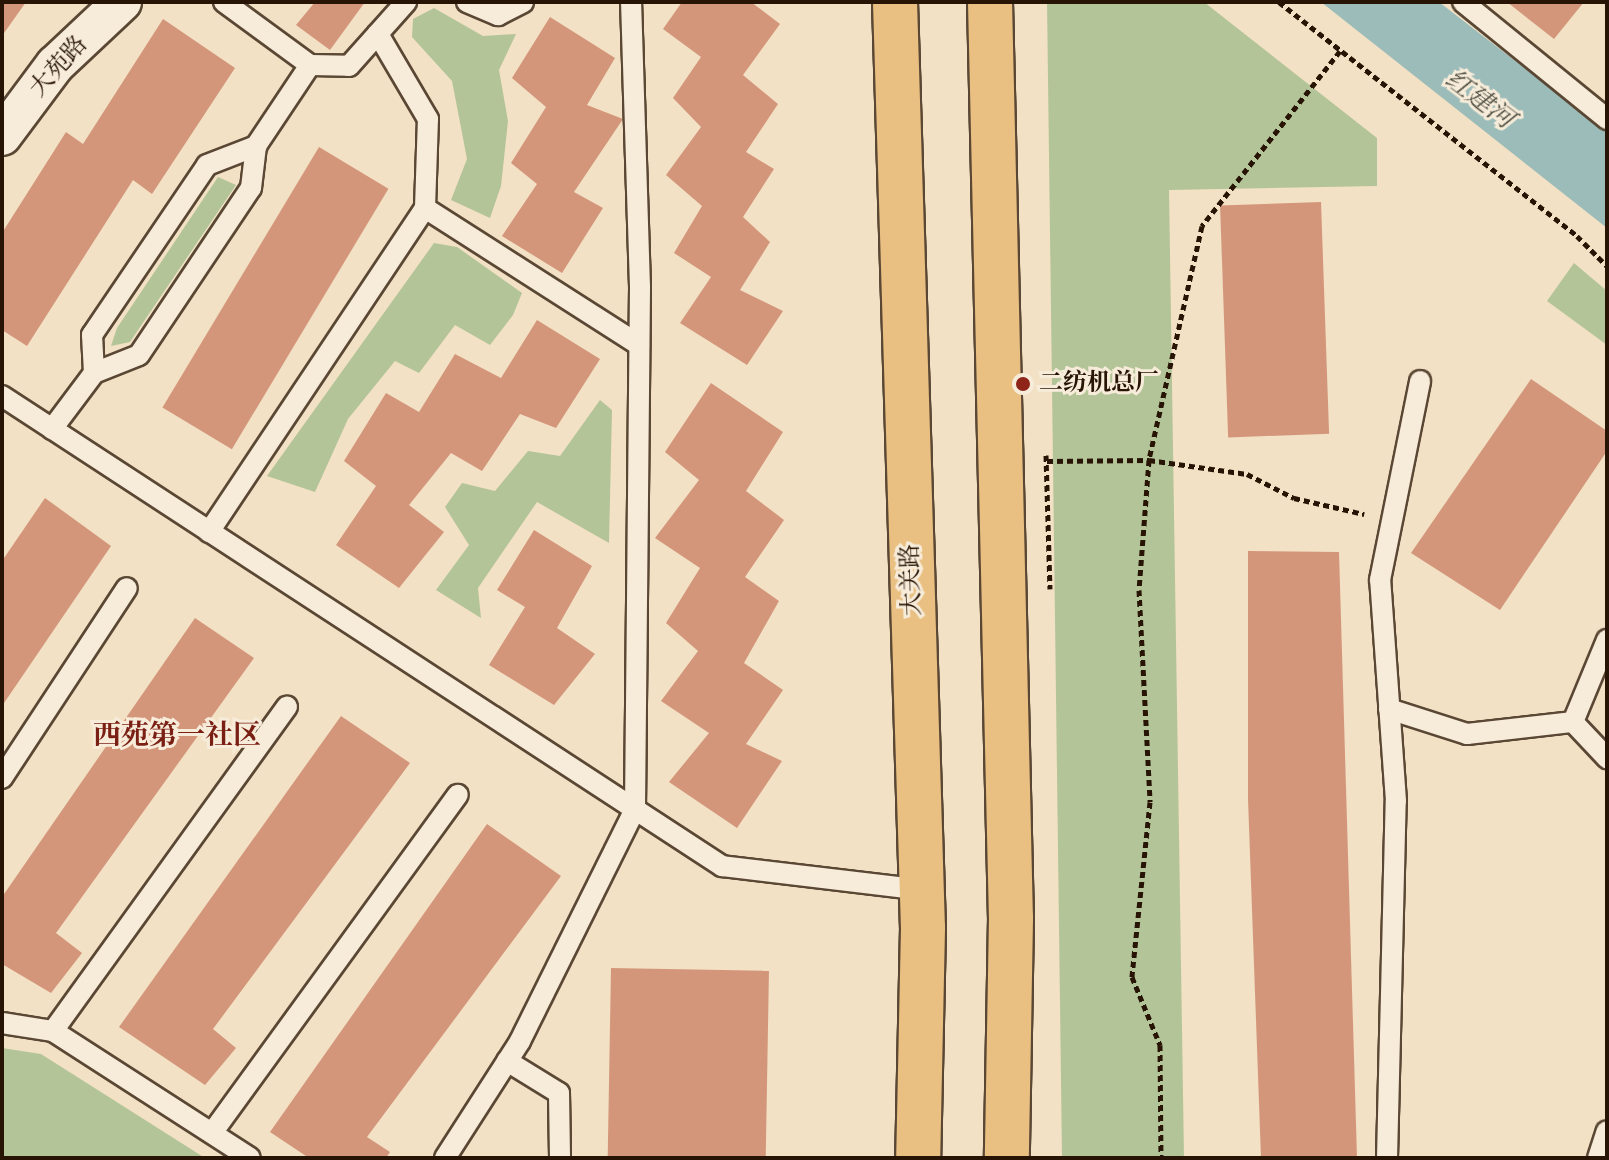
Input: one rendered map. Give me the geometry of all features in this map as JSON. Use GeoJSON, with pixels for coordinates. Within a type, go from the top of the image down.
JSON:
{"type":"FeatureCollection","features":[{"type":"Feature","properties":{"kind":"main road","name":"大关路"},"geometry":{"type":"LineString","coordinates":[[895,2],[922,890],[918,1158]]}},
{"type":"Feature","properties":{"kind":"main road"},"geometry":{"type":"LineString","coordinates":[[990,2],[1011,918],[1007,1158]]}},
{"type":"Feature","properties":{"kind":"street","name":"大苑路"},"geometry":{"type":"LineString","coordinates":[[2,136],[55,65],[122,2]]}},
{"type":"Feature","properties":{"kind":"lane"},"geometry":{"type":"LineString","coordinates":[[224,2],[310,65],[349,66],[406,2]]}},
{"type":"Feature","properties":{"kind":"lane"},"geometry":{"type":"LineString","coordinates":[[467,2],[498,15],[523,2]]}},
{"type":"Feature","properties":{"kind":"lane"},"geometry":{"type":"LineString","coordinates":[[445,1158],[507,1061],[635,809],[639,345],[631,2]]}},
{"type":"Feature","properties":{"kind":"lane"},"geometry":{"type":"LineString","coordinates":[[1463,2],[1607,119]]}},
{"type":"Feature","properties":{"kind":"lane"},"geometry":{"type":"LineString","coordinates":[[209,532],[425,208],[428,119],[378,34]]}},
{"type":"Feature","properties":{"kind":"lane"},"geometry":{"type":"LineString","coordinates":[[52,429],[94,373],[139,355],[251,188],[256,146],[310,65]]}},
{"type":"Feature","properties":{"kind":"lane"},"geometry":{"type":"LineString","coordinates":[[94,373],[92,335],[207,165],[256,146]]}},
{"type":"Feature","properties":{"kind":"lane"},"geometry":{"type":"LineString","coordinates":[[425,208],[639,345]]}},
{"type":"Feature","properties":{"kind":"lane"},"geometry":{"type":"LineString","coordinates":[[1387,1158],[1396,801],[1380,580],[1420,381]]}},
{"type":"Feature","properties":{"kind":"lane"},"geometry":{"type":"LineString","coordinates":[[2,396],[722,866],[922,890]]}},
{"type":"Feature","properties":{"kind":"lane"},"geometry":{"type":"LineString","coordinates":[[2,778],[127,588]]}},
{"type":"Feature","properties":{"kind":"lane"},"geometry":{"type":"LineString","coordinates":[[1573,722],[1607,640]]}},
{"type":"Feature","properties":{"kind":"lane"},"geometry":{"type":"LineString","coordinates":[[53,1031],[287,707]]}},
{"type":"Feature","properties":{"kind":"lane"},"geometry":{"type":"LineString","coordinates":[[1389,709],[1467,734],[1573,722]]}},
{"type":"Feature","properties":{"kind":"lane"},"geometry":{"type":"LineString","coordinates":[[1573,722],[1607,758]]}},
{"type":"Feature","properties":{"kind":"lane"},"geometry":{"type":"LineString","coordinates":[[212,1133],[458,795]]}},
{"type":"Feature","properties":{"kind":"lane"},"geometry":{"type":"LineString","coordinates":[[2,1023],[53,1031],[250,1158]]}},
{"type":"Feature","properties":{"kind":"lane"},"geometry":{"type":"LineString","coordinates":[[507,1061],[559,1093],[560,1158]]}},
{"type":"Feature","properties":{"kind":"lane"},"geometry":{"type":"LineString","coordinates":[[1598,1158],[1607,1131]]}},
{"type":"Feature","properties":{"kind":"path"},"geometry":{"type":"LineString","coordinates":[[1279,2],[1577,236],[1607,266]]}},
{"type":"Feature","properties":{"kind":"path"},"geometry":{"type":"LineString","coordinates":[[1161,1158],[1160,1045],[1132,977],[1150,802],[1139,590],[1149,460],[1202,226],[1340,51]]}},
{"type":"Feature","properties":{"kind":"path"},"geometry":{"type":"LineString","coordinates":[[1000,462],[1149,460],[1247,474],[1294,498],[1392,521]]}},
{"type":"Feature","properties":{"kind":"green space"},"geometry":{"type":"Polygon","coordinates":[[[1047,2],[1204,2],[1377,138],[1377,186],[1169,190],[1184,1158],[1062,1158],[1047,2]]]}},
{"type":"Feature","properties":{"kind":"green space"},"geometry":{"type":"Polygon","coordinates":[[[434,8],[483,36],[516,34],[499,70],[508,121],[501,186],[490,218],[451,200],[467,159],[452,81],[412,37],[413,19],[434,8]]]}},
{"type":"Feature","properties":{"kind":"green space"},"geometry":{"type":"Polygon","coordinates":[[[218,177],[236,185],[130,342],[111,346],[117,328],[218,177]]]}},
{"type":"Feature","properties":{"kind":"green space"},"geometry":{"type":"Polygon","coordinates":[[[434,243],[457,247],[522,293],[513,315],[490,345],[455,325],[419,373],[395,361],[348,419],[315,492],[267,476],[434,243]]]}},
{"type":"Feature","properties":{"kind":"green space"},"geometry":{"type":"Polygon","coordinates":[[[1574,263],[1607,291],[1607,345],[1547,301],[1574,263]]]}},
{"type":"Feature","properties":{"kind":"green space"},"geometry":{"type":"Polygon","coordinates":[[[600,400],[612,410],[609,543],[537,502],[478,588],[481,618],[436,590],[469,545],[445,507],[462,483],[495,491],[528,451],[560,456],[600,400]]]}},
{"type":"Feature","properties":{"kind":"green space"},"geometry":{"type":"Polygon","coordinates":[[[2,1048],[41,1054],[205,1158],[2,1158],[2,1048]]]}},
{"type":"Feature","properties":{"kind":"water","name":"红建河"},"geometry":{"type":"Polygon","coordinates":[[[1321,2],[1439,2],[1607,132],[1607,228],[1321,2]]]}},
{"type":"Feature","properties":{"kind":"building"},"geometry":{"type":"Polygon","coordinates":[[[2,2],[26,2],[2,36],[2,2]]]}},
{"type":"Feature","properties":{"kind":"building"},"geometry":{"type":"Polygon","coordinates":[[[315,2],[365,2],[330,50],[296,25],[315,2]]]}},
{"type":"Feature","properties":{"kind":"building"},"geometry":{"type":"Polygon","coordinates":[[[682,2],[751,2],[780,24],[743,75],[778,104],[746,152],[774,169],[743,217],[770,242],[740,290],[783,311],[747,365],[680,323],[711,277],[674,253],[702,206],[666,175],[701,127],[673,98],[701,57],[663,29],[682,2]]]}},
{"type":"Feature","properties":{"kind":"building"},"geometry":{"type":"Polygon","coordinates":[[[1507,2],[1584,2],[1554,39],[1507,2]]]}},
{"type":"Feature","properties":{"kind":"building"},"geometry":{"type":"Polygon","coordinates":[[[550,17],[615,58],[587,105],[623,119],[574,192],[603,208],[562,273],[502,236],[537,184],[511,163],[546,107],[512,78],[550,17]]]}},
{"type":"Feature","properties":{"kind":"building"},"geometry":{"type":"Polygon","coordinates":[[[163,19],[235,68],[152,194],[133,180],[27,346],[2,330],[2,233],[66,132],[83,144],[163,19]]]}},
{"type":"Feature","properties":{"kind":"building"},"geometry":{"type":"Polygon","coordinates":[[[319,147],[388,189],[232,449],[162,408],[319,147]]]}},
{"type":"Feature","properties":{"kind":"building"},"geometry":{"type":"Polygon","coordinates":[[[1321,202],[1329,434],[1228,437],[1220,206],[1321,202]]]}},
{"type":"Feature","properties":{"kind":"building"},"geometry":{"type":"Polygon","coordinates":[[[537,320],[600,359],[556,428],[520,414],[482,471],[451,453],[409,505],[444,532],[399,588],[336,545],[376,486],[344,461],[386,393],[419,412],[455,354],[501,378],[537,320]]]}},
{"type":"Feature","properties":{"kind":"building"},"geometry":{"type":"Polygon","coordinates":[[[1531,379],[1607,431],[1607,451],[1500,610],[1411,553],[1531,379]]]}},
{"type":"Feature","properties":{"kind":"building"},"geometry":{"type":"Polygon","coordinates":[[[711,383],[783,432],[746,491],[784,520],[745,577],[779,601],[744,663],[783,690],[746,744],[782,761],[737,828],[669,782],[709,733],[661,701],[698,651],[666,623],[700,568],[655,538],[699,480],[665,452],[711,383]]]}},
{"type":"Feature","properties":{"kind":"building"},"geometry":{"type":"Polygon","coordinates":[[[45,498],[111,546],[2,706],[2,561],[45,498]]]}},
{"type":"Feature","properties":{"kind":"building"},"geometry":{"type":"Polygon","coordinates":[[[534,530],[592,566],[557,628],[595,654],[554,705],[489,665],[525,607],[497,590],[534,530]]]}},
{"type":"Feature","properties":{"kind":"building"},"geometry":{"type":"Polygon","coordinates":[[[1248,551],[1339,552],[1357,1158],[1261,1158],[1248,799],[1248,551]]]}},
{"type":"Feature","properties":{"kind":"building"},"geometry":{"type":"Polygon","coordinates":[[[195,618],[254,658],[56,933],[82,953],[51,993],[2,964],[2,897],[195,618]]]}},
{"type":"Feature","properties":{"kind":"building"},"geometry":{"type":"Polygon","coordinates":[[[341,716],[410,763],[213,1029],[236,1048],[205,1085],[119,1027],[341,716]]]}},
{"type":"Feature","properties":{"kind":"building"},"geometry":{"type":"Polygon","coordinates":[[[487,824],[561,876],[367,1137],[390,1152],[386,1158],[309,1158],[270,1132],[487,824]]]}},
{"type":"Feature","properties":{"kind":"building"},"geometry":{"type":"Polygon","coordinates":[[[611,968],[769,971],[766,1158],[608,1158],[611,968]]]}},
{"type":"Feature","properties":{"kind":"place","name":"二纺机总厂"},"geometry":{"type":"Point","coordinates":[1023,384]}},
{"type":"Feature","properties":{"kind":"district","name":"西苑第一社区"},"geometry":{"type":"Point","coordinates":[177,736]}}]}
